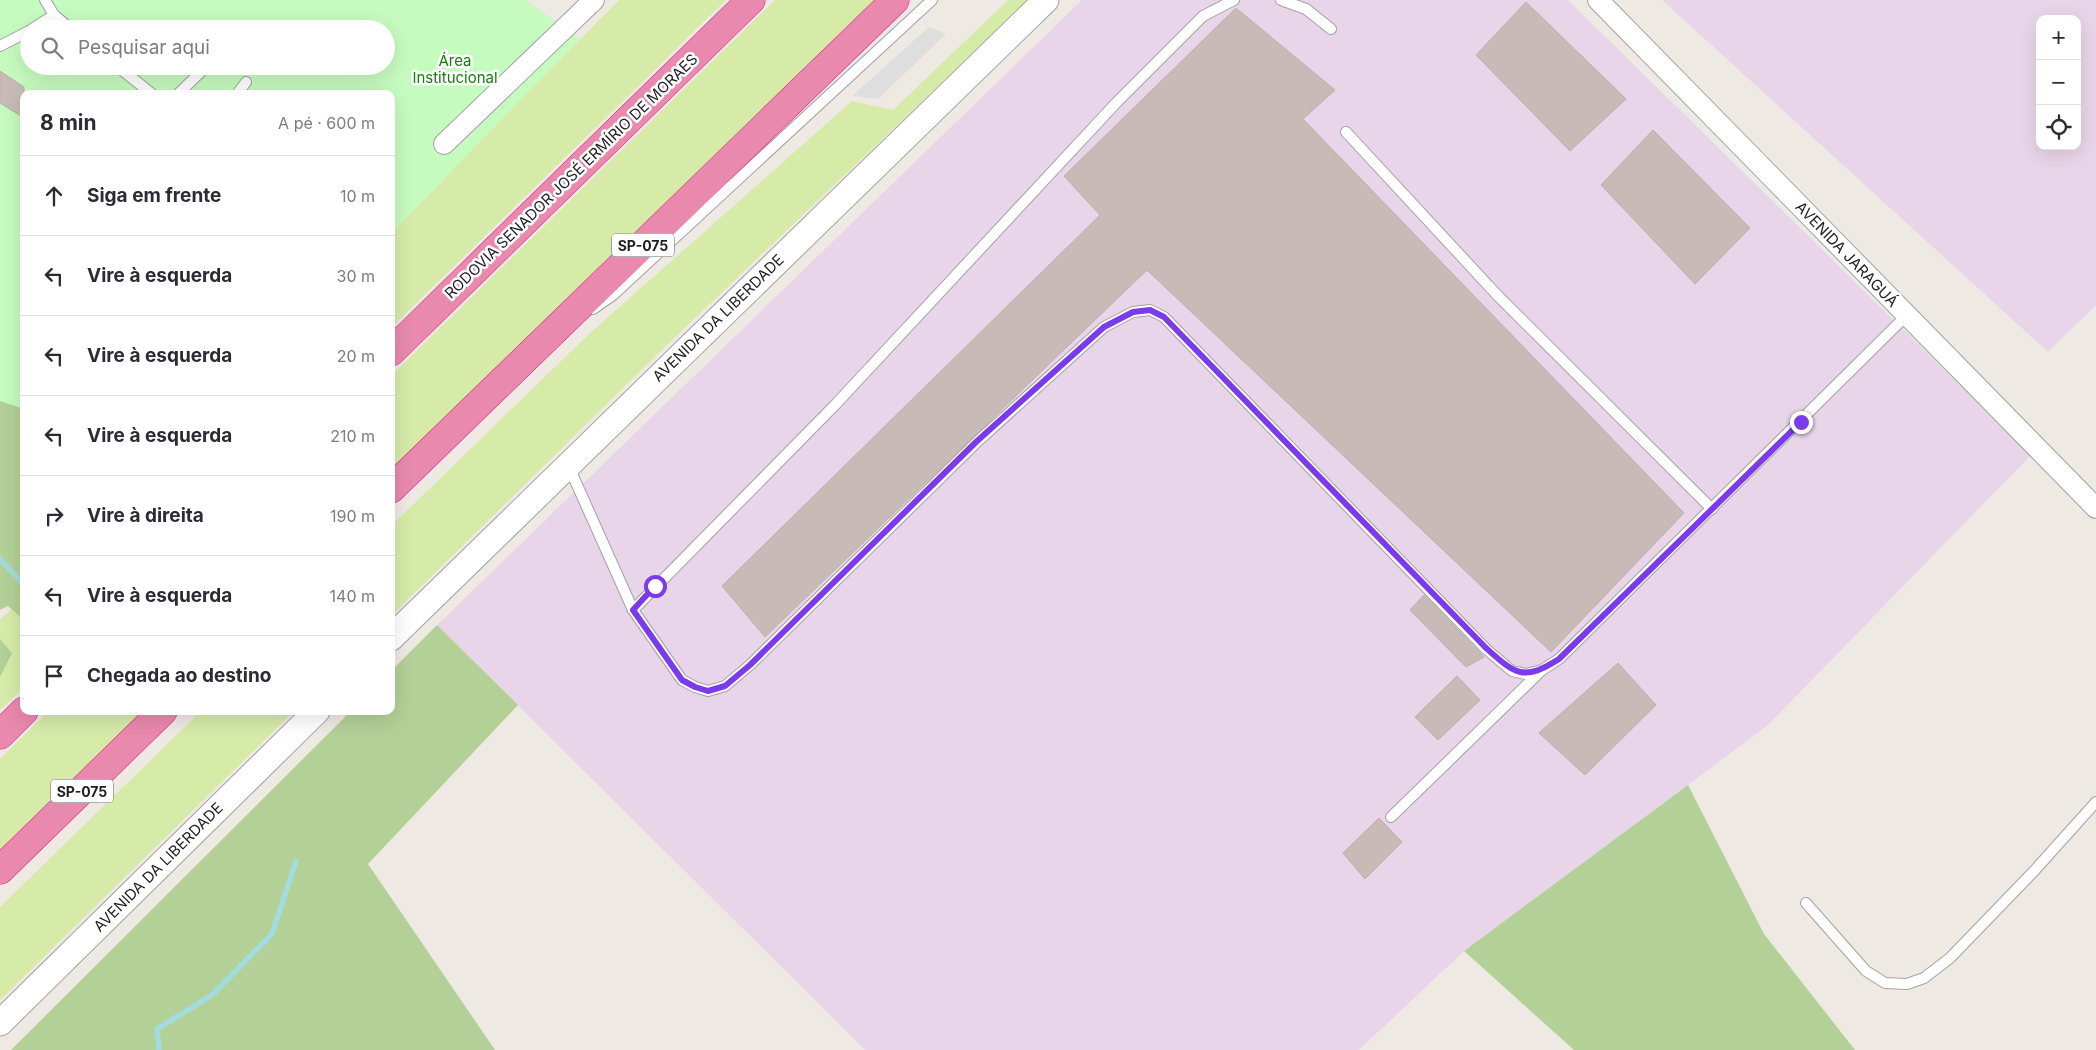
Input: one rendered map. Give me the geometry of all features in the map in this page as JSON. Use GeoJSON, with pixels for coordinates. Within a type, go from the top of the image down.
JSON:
{"type":"FeatureCollection","features":[{"type":"Feature","properties":{"kind":"highway","name":"RODOVIA SENADOR JOSÉ ERMÍRIO DE MORAES"},"geometry":{"type":"LineString","coordinates":[[395,348],[751,0]]}},
{"type":"Feature","properties":{"kind":"highway","name":"SP-075"},"geometry":{"type":"LineString","coordinates":[[395,485],[895,0]]}},
{"type":"Feature","properties":{"kind":"highway"},"geometry":{"type":"LineString","coordinates":[[0,735],[20,715]]}},
{"type":"Feature","properties":{"kind":"highway","name":"SP-075"},"geometry":{"type":"LineString","coordinates":[[0,870],[159,715]]}},
{"type":"Feature","properties":{"kind":"street"},"geometry":{"type":"LineString","coordinates":[[444,144],[594,0]]}},
{"type":"Feature","properties":{"kind":"street","name":"AVENIDA DA LIBERDADE"},"geometry":{"type":"LineString","coordinates":[[395,634],[567,464],[1046,0]]}},
{"type":"Feature","properties":{"kind":"street","name":"AVENIDA JARAGUÁ"},"geometry":{"type":"LineString","coordinates":[[1598,0],[2096,508]]}},
{"type":"Feature","properties":{"kind":"street","name":"AVENIDA DA LIBERDADE"},"geometry":{"type":"LineString","coordinates":[[0,1023],[313,715]]}},
{"type":"Feature","properties":{"kind":"lane"},"geometry":{"type":"LineString","coordinates":[[45,0],[54,15],[60,20]]}},
{"type":"Feature","properties":{"kind":"lane"},"geometry":{"type":"LineString","coordinates":[[538,346],[613,295],[932,0]]}},
{"type":"Feature","properties":{"kind":"lane"},"geometry":{"type":"LineString","coordinates":[[633,610],[835,405],[1123,95],[1203,16],[1234,0]]}},
{"type":"Feature","properties":{"kind":"lane"},"geometry":{"type":"LineString","coordinates":[[1281,0],[1306,9],[1331,29]]}},
{"type":"Feature","properties":{"kind":"lane"},"geometry":{"type":"LineString","coordinates":[[46,20],[54,15]]}},
{"type":"Feature","properties":{"kind":"lane"},"geometry":{"type":"LineString","coordinates":[[0,46],[20,36]]}},
{"type":"Feature","properties":{"kind":"lane"},"geometry":{"type":"LineString","coordinates":[[128,75],[147,90]]}},
{"type":"Feature","properties":{"kind":"lane"},"geometry":{"type":"LineString","coordinates":[[182,90],[198,75]]}},
{"type":"Feature","properties":{"kind":"lane"},"geometry":{"type":"LineString","coordinates":[[240,90],[246,82]]}},
{"type":"Feature","properties":{"kind":"lane"},"geometry":{"type":"LineString","coordinates":[[1346,132],[1498,296],[1712,509]]}},
{"type":"Feature","properties":{"kind":"lane"},"geometry":{"type":"LineString","coordinates":[[567,464],[633,610],[682,680],[708,691],[725,686],[750,665],[976,442],[1104,327],[1133,312],[1150,310],[1164,317],[1486,648],[1512,671],[1526,674],[1542,670]]}},
{"type":"Feature","properties":{"kind":"lane"},"geometry":{"type":"LineString","coordinates":[[1391,817],[1542,670],[1559,659],[1907,315]]}},
{"type":"Feature","properties":{"kind":"lane"},"geometry":{"type":"LineString","coordinates":[[1806,903],[1866,971],[1885,983],[1907,984],[1924,978],[1950,958],[2035,870],[2096,802]]}},
{"type":"Feature","properties":{"kind":"shaded area"},"geometry":{"type":"Polygon","coordinates":[[[1082,0],[1568,0],[2031,455],[1767,726],[1464,951],[1359,1050],[865,1050],[437,625],[1082,0]]]}},
{"type":"Feature","properties":{"kind":"shaded area"},"geometry":{"type":"Polygon","coordinates":[[[1662,0],[2096,0],[2096,305],[2048,352],[1662,0]]]}},
{"type":"Feature","properties":{"kind":"shaded area"},"geometry":{"type":"Polygon","coordinates":[[[929,27],[946,34],[878,99],[852,96],[929,27]]]}},
{"type":"Feature","properties":{"kind":"green space","name":"Área Institucional"},"geometry":{"type":"Polygon","coordinates":[[[0,0],[525,0],[580,38],[395,230],[395,90],[20,90],[20,408],[0,401],[0,0]]]}},
{"type":"Feature","properties":{"kind":"green space"},"geometry":{"type":"Polygon","coordinates":[[[619,0],[726,0],[395,324],[395,226],[619,0]]]}},
{"type":"Feature","properties":{"kind":"green space"},"geometry":{"type":"Polygon","coordinates":[[[775,0],[879,0],[395,471],[395,372],[775,0]]]}},
{"type":"Feature","properties":{"kind":"green space"},"geometry":{"type":"Polygon","coordinates":[[[1008,0],[1028,0],[671,341],[395,612],[395,522],[589,334],[852,101],[893,110],[1008,0]]]}},
{"type":"Feature","properties":{"kind":"green space"},"geometry":{"type":"Polygon","coordinates":[[[0,242],[20,261],[20,616],[8,606],[0,610],[0,242]]]}},
{"type":"Feature","properties":{"kind":"green space"},"geometry":{"type":"Polygon","coordinates":[[[20,601],[20,691],[0,710],[0,620],[20,601]]]}},
{"type":"Feature","properties":{"kind":"green space"},"geometry":{"type":"Polygon","coordinates":[[[437,625],[518,705],[368,864],[495,1050],[11,1050],[347,715],[395,715],[395,667],[437,625]]]}},
{"type":"Feature","properties":{"kind":"green space"},"geometry":{"type":"Polygon","coordinates":[[[0,639],[12,653],[0,677],[0,639]]]}},
{"type":"Feature","properties":{"kind":"green space"},"geometry":{"type":"Polygon","coordinates":[[[45,715],[146,715],[0,857],[0,759],[45,715]]]}},
{"type":"Feature","properties":{"kind":"green space"},"geometry":{"type":"Polygon","coordinates":[[[197,715],[290,715],[0,1000],[0,907],[197,715]]]}},
{"type":"Feature","properties":{"kind":"green space"},"geometry":{"type":"Polygon","coordinates":[[[1688,785],[1764,934],[1855,1050],[1574,1050],[1464,951],[1688,785]]]}},
{"type":"Feature","properties":{"kind":"building"},"geometry":{"type":"Polygon","coordinates":[[[1526,2],[1626,99],[1570,151],[1476,55],[1526,2]]]}},
{"type":"Feature","properties":{"kind":"building"},"geometry":{"type":"Polygon","coordinates":[[[1236,8],[1335,90],[1303,119],[1684,513],[1551,652],[1147,270],[765,637],[722,586],[1100,215],[1064,176],[1236,8]]]}},
{"type":"Feature","properties":{"kind":"building"},"geometry":{"type":"Polygon","coordinates":[[[0,71],[24,87],[24,90],[20,90],[20,116],[0,103],[0,71]]]}},
{"type":"Feature","properties":{"kind":"building"},"geometry":{"type":"Polygon","coordinates":[[[1653,130],[1750,228],[1695,284],[1601,185],[1653,130]]]}},
{"type":"Feature","properties":{"kind":"building"},"geometry":{"type":"Polygon","coordinates":[[[1424,595],[1484,657],[1466,667],[1410,610],[1424,595]]]}},
{"type":"Feature","properties":{"kind":"building"},"geometry":{"type":"Polygon","coordinates":[[[1618,663],[1656,705],[1585,775],[1539,733],[1618,663]]]}},
{"type":"Feature","properties":{"kind":"building"},"geometry":{"type":"Polygon","coordinates":[[[1457,676],[1480,700],[1438,740],[1415,717],[1457,676]]]}},
{"type":"Feature","properties":{"kind":"building"},"geometry":{"type":"Polygon","coordinates":[[[1379,818],[1402,842],[1365,879],[1343,853],[1379,818]]]}},
{"type":"Feature","properties":{"kind":"waterway"},"geometry":{"type":"LineString","coordinates":[[0,559],[20,581]]}},
{"type":"Feature","properties":{"kind":"waterway"},"geometry":{"type":"LineString","coordinates":[[159,1050],[157,1029],[212,995],[272,934],[296,861]]}},
{"type":"Feature","properties":{"kind":"route"},"geometry":{"type":"LineString","coordinates":[[655,586],[633,610],[682,680],[708,691],[725,686],[750,665],[976,442],[1104,327],[1133,312],[1150,310],[1164,317],[1486,648],[1512,671],[1526,674],[1542,670],[1559,659],[1801,422]]}}]}
